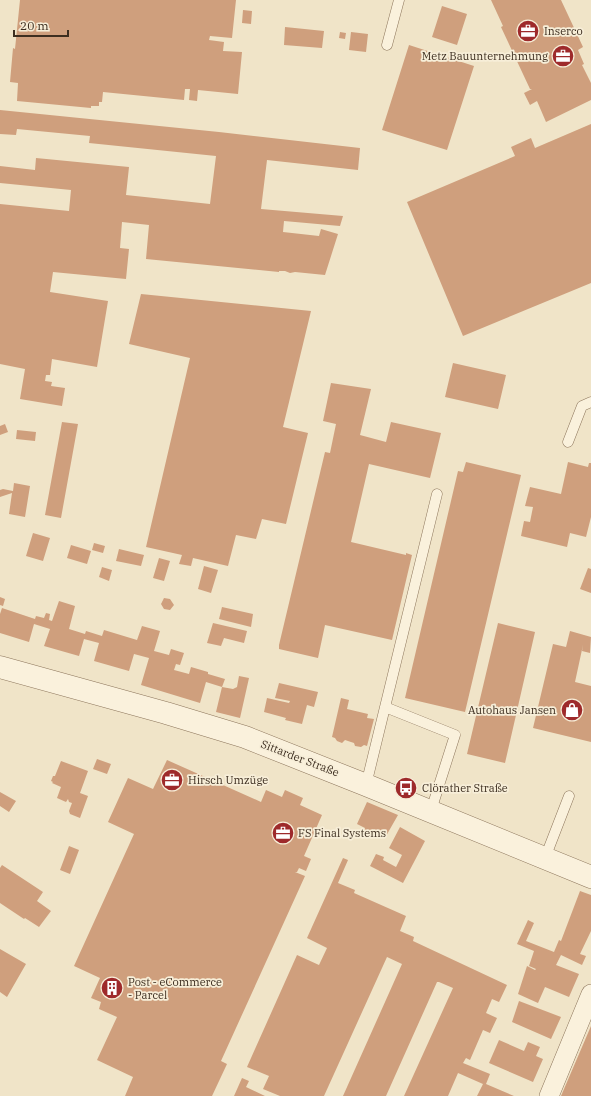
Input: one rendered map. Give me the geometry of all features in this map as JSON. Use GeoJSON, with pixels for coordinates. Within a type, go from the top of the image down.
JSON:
{"type":"FeatureCollection","features":[{"type":"Feature","properties":{"kind":"street","name":"Sittarder Straße"},"geometry":{"type":"LineString","coordinates":[[0,667],[166,713],[244,737],[366,784],[591,877]]}},
{"type":"Feature","properties":{"kind":"street"},"geometry":{"type":"LineString","coordinates":[[549,1096],[591,994]]}},
{"type":"Feature","properties":{"kind":"lane"},"geometry":{"type":"LineString","coordinates":[[387,45],[399,0]]}},
{"type":"Feature","properties":{"kind":"lane"},"geometry":{"type":"LineString","coordinates":[[568,442],[582,406],[591,402]]}},
{"type":"Feature","properties":{"kind":"lane"},"geometry":{"type":"LineString","coordinates":[[366,784],[437,494]]}},
{"type":"Feature","properties":{"kind":"lane"},"geometry":{"type":"LineString","coordinates":[[385,708],[455,735],[434,800],[432,812]]}},
{"type":"Feature","properties":{"kind":"lane"},"geometry":{"type":"LineString","coordinates":[[545,858],[569,796]]}},
{"type":"Feature","properties":{"kind":"building"},"geometry":{"type":"Polygon","coordinates":[[[20,0],[236,0],[232,38],[210,36],[209,40],[224,42],[223,51],[242,52],[238,94],[198,90],[197,101],[189,100],[190,89],[185,89],[184,100],[103,92],[102,102],[99,102],[99,106],[91,106],[91,108],[17,101],[18,83],[10,82],[20,0]]]}},
{"type":"Feature","properties":{"kind":"building"},"geometry":{"type":"Polygon","coordinates":[[[491,0],[561,0],[583,47],[578,50],[584,64],[582,65],[591,83],[591,100],[546,122],[537,101],[530,105],[524,93],[532,89],[530,89],[501,27],[503,26],[491,0]]]}},
{"type":"Feature","properties":{"kind":"building"},"geometry":{"type":"Polygon","coordinates":[[[442,6],[467,14],[457,45],[432,37],[442,6]]]}},
{"type":"Feature","properties":{"kind":"building"},"geometry":{"type":"Polygon","coordinates":[[[243,10],[252,11],[251,24],[242,23],[243,10]]]}},
{"type":"Feature","properties":{"kind":"building"},"geometry":{"type":"Polygon","coordinates":[[[285,27],[324,31],[322,48],[284,45],[285,27]]]}},
{"type":"Feature","properties":{"kind":"building"},"geometry":{"type":"Polygon","coordinates":[[[340,32],[346,33],[345,39],[339,38],[340,32]]]}},
{"type":"Feature","properties":{"kind":"building"},"geometry":{"type":"Polygon","coordinates":[[[351,32],[368,34],[366,52],[349,50],[351,32]]]}},
{"type":"Feature","properties":{"kind":"building"},"geometry":{"type":"Polygon","coordinates":[[[409,45],[474,66],[447,150],[382,130],[409,45]]]}},
{"type":"Feature","properties":{"kind":"building"},"geometry":{"type":"Polygon","coordinates":[[[0,110],[360,148],[358,170],[267,160],[261,209],[343,216],[340,226],[284,221],[283,232],[319,236],[321,229],[338,234],[325,275],[146,259],[149,225],[122,222],[120,248],[129,249],[126,279],[53,272],[50,292],[108,301],[97,367],[52,359],[50,375],[46,375],[45,381],[52,382],[51,386],[65,388],[62,406],[20,399],[25,369],[0,364],[0,204],[69,211],[71,190],[0,183],[0,166],[35,170],[36,158],[129,167],[126,195],[210,204],[216,156],[89,143],[90,136],[17,129],[16,135],[0,134],[0,110]]]}},
{"type":"Feature","properties":{"kind":"building"},"geometry":{"type":"Polygon","coordinates":[[[591,124],[591,283],[463,336],[407,202],[515,156],[511,147],[531,138],[535,148],[591,124]]]}},
{"type":"Feature","properties":{"kind":"building"},"geometry":{"type":"Polygon","coordinates":[[[141,294],[311,311],[283,427],[308,433],[286,524],[262,519],[256,539],[236,535],[228,566],[193,558],[191,566],[179,564],[182,555],[146,547],[190,358],[129,344],[141,294]]]}},
{"type":"Feature","properties":{"kind":"building"},"geometry":{"type":"Polygon","coordinates":[[[453,363],[506,375],[498,409],[445,397],[453,363]]]}},
{"type":"Feature","properties":{"kind":"building"},"geometry":{"type":"Polygon","coordinates":[[[331,383],[371,389],[360,435],[386,442],[391,422],[441,433],[430,478],[369,464],[351,542],[406,555],[406,553],[412,555],[392,640],[325,625],[318,658],[279,649],[279,645],[325,452],[330,453],[336,424],[323,421],[331,383]]]}},
{"type":"Feature","properties":{"kind":"building"},"geometry":{"type":"Polygon","coordinates":[[[62,422],[78,424],[61,518],[45,515],[62,422]]]}},
{"type":"Feature","properties":{"kind":"building"},"geometry":{"type":"Polygon","coordinates":[[[5,424],[8,432],[0,435],[0,426],[5,424]]]}},
{"type":"Feature","properties":{"kind":"building"},"geometry":{"type":"Polygon","coordinates":[[[17,430],[36,432],[35,441],[16,439],[17,430]]]}},
{"type":"Feature","properties":{"kind":"building"},"geometry":{"type":"Polygon","coordinates":[[[466,462],[521,475],[465,712],[405,698],[458,471],[463,472],[466,462]]]}},
{"type":"Feature","properties":{"kind":"building"},"geometry":{"type":"Polygon","coordinates":[[[568,462],[588,467],[589,463],[591,463],[591,517],[586,537],[570,533],[567,547],[521,536],[524,521],[530,522],[533,507],[525,506],[530,487],[561,494],[568,462]]]}},
{"type":"Feature","properties":{"kind":"building"},"geometry":{"type":"Polygon","coordinates":[[[14,483],[30,486],[25,517],[9,514],[12,493],[0,497],[0,490],[3,489],[13,491],[14,483]]]}},
{"type":"Feature","properties":{"kind":"building"},"geometry":{"type":"Polygon","coordinates":[[[33,533],[50,538],[43,561],[26,556],[33,533]]]}},
{"type":"Feature","properties":{"kind":"building"},"geometry":{"type":"Polygon","coordinates":[[[94,543],[105,546],[103,553],[92,550],[94,543]]]}},
{"type":"Feature","properties":{"kind":"building"},"geometry":{"type":"Polygon","coordinates":[[[71,545],[91,551],[87,564],[67,558],[71,545]]]}},
{"type":"Feature","properties":{"kind":"building"},"geometry":{"type":"Polygon","coordinates":[[[119,549],[144,555],[141,566],[116,561],[119,549]]]}},
{"type":"Feature","properties":{"kind":"building"},"geometry":{"type":"Polygon","coordinates":[[[159,558],[170,561],[164,581],[153,578],[159,558]]]}},
{"type":"Feature","properties":{"kind":"building"},"geometry":{"type":"Polygon","coordinates":[[[204,566],[218,570],[211,593],[198,589],[204,566]]]}},
{"type":"Feature","properties":{"kind":"building"},"geometry":{"type":"Polygon","coordinates":[[[102,567],[112,570],[109,581],[99,577],[102,567]]]}},
{"type":"Feature","properties":{"kind":"building"},"geometry":{"type":"Polygon","coordinates":[[[588,568],[591,569],[591,593],[580,589],[588,568]]]}},
{"type":"Feature","properties":{"kind":"building"},"geometry":{"type":"Polygon","coordinates":[[[0,597],[5,599],[3,606],[0,605],[0,597]]]}},
{"type":"Feature","properties":{"kind":"building"},"geometry":{"type":"Polygon","coordinates":[[[164,598],[170,599],[174,605],[170,610],[164,609],[161,604],[164,598]]]}},
{"type":"Feature","properties":{"kind":"building"},"geometry":{"type":"Polygon","coordinates":[[[59,601],[75,606],[69,629],[85,634],[86,631],[102,636],[104,630],[137,640],[142,626],[160,631],[154,651],[169,655],[171,649],[184,653],[180,665],[176,664],[174,670],[189,674],[191,667],[208,672],[208,674],[225,679],[222,687],[206,682],[200,703],[141,685],[149,658],[134,654],[129,671],[94,661],[99,643],[84,639],[79,656],[44,646],[50,629],[34,624],[29,642],[0,633],[0,614],[2,608],[35,619],[36,616],[44,618],[46,613],[50,614],[49,620],[52,621],[59,601]]]}},
{"type":"Feature","properties":{"kind":"building"},"geometry":{"type":"Polygon","coordinates":[[[222,607],[253,614],[251,627],[219,619],[222,607]]]}},
{"type":"Feature","properties":{"kind":"building"},"geometry":{"type":"Polygon","coordinates":[[[213,623],[247,631],[244,643],[224,638],[221,646],[207,643],[213,623]]]}},
{"type":"Feature","properties":{"kind":"building"},"geometry":{"type":"Polygon","coordinates":[[[498,623],[535,632],[505,763],[467,754],[498,623]]]}},
{"type":"Feature","properties":{"kind":"building"},"geometry":{"type":"Polygon","coordinates":[[[570,631],[591,637],[590,653],[582,651],[583,645],[575,682],[591,686],[591,742],[533,728],[553,644],[566,647],[570,631]]]}},
{"type":"Feature","properties":{"kind":"building"},"geometry":{"type":"Polygon","coordinates":[[[239,676],[249,678],[240,718],[216,712],[222,687],[233,689],[237,687],[239,676]]]}},
{"type":"Feature","properties":{"kind":"building"},"geometry":{"type":"Polygon","coordinates":[[[279,683],[318,692],[314,707],[307,705],[302,724],[285,720],[286,718],[264,712],[267,698],[289,703],[290,701],[275,698],[279,683]]]}},
{"type":"Feature","properties":{"kind":"building"},"geometry":{"type":"Polygon","coordinates":[[[341,698],[349,700],[347,709],[368,714],[367,718],[374,719],[367,746],[355,746],[354,743],[345,740],[342,743],[332,737],[341,698]]]}},
{"type":"Feature","properties":{"kind":"building"},"geometry":{"type":"Polygon","coordinates":[[[97,759],[111,764],[107,774],[93,769],[97,759]]]}},
{"type":"Feature","properties":{"kind":"building"},"geometry":{"type":"Polygon","coordinates":[[[167,760],[261,802],[266,790],[282,797],[285,790],[303,798],[300,805],[322,815],[304,856],[311,859],[306,871],[299,868],[297,872],[295,872],[305,876],[221,1061],[227,1064],[212,1096],[125,1096],[133,1077],[97,1060],[117,1017],[99,1009],[101,1002],[91,998],[100,978],[74,966],[134,834],[108,822],[128,778],[153,789],[167,760]]]}},
{"type":"Feature","properties":{"kind":"building"},"geometry":{"type":"Polygon","coordinates":[[[61,761],[88,771],[80,793],[88,796],[80,818],[70,814],[69,811],[72,803],[69,802],[68,799],[66,802],[57,798],[61,787],[52,783],[53,782],[51,781],[53,776],[55,776],[61,761]]]}},
{"type":"Feature","properties":{"kind":"building"},"geometry":{"type":"Polygon","coordinates":[[[0,792],[16,801],[9,812],[0,806],[0,792]]]}},
{"type":"Feature","properties":{"kind":"building"},"geometry":{"type":"Polygon","coordinates":[[[367,802],[398,815],[386,836],[378,833],[376,837],[364,832],[365,828],[357,824],[367,802]]]}},
{"type":"Feature","properties":{"kind":"building"},"geometry":{"type":"Polygon","coordinates":[[[400,827],[425,841],[403,883],[370,866],[376,854],[384,857],[383,860],[396,867],[402,855],[389,848],[400,827]]]}},
{"type":"Feature","properties":{"kind":"building"},"geometry":{"type":"Polygon","coordinates":[[[69,846],[79,850],[70,874],[60,870],[69,846]]]}},
{"type":"Feature","properties":{"kind":"building"},"geometry":{"type":"Polygon","coordinates":[[[343,858],[348,860],[338,883],[355,890],[354,893],[406,916],[400,931],[414,937],[413,941],[507,985],[499,1002],[492,999],[486,1013],[497,1018],[490,1033],[483,1030],[470,1060],[466,1058],[463,1063],[490,1074],[486,1084],[514,1096],[477,1096],[483,1084],[458,1073],[448,1096],[404,1096],[453,988],[437,982],[386,1096],[343,1096],[402,964],[387,957],[324,1096],[280,1096],[263,1089],[269,1076],[247,1067],[297,955],[319,965],[327,948],[307,938],[343,858]]]}},
{"type":"Feature","properties":{"kind":"building"},"geometry":{"type":"Polygon","coordinates":[[[2,865],[43,892],[37,901],[51,911],[39,927],[0,903],[0,868],[2,865]]]}},
{"type":"Feature","properties":{"kind":"building"},"geometry":{"type":"Polygon","coordinates":[[[580,891],[591,895],[591,931],[580,954],[586,956],[582,965],[561,955],[556,965],[579,974],[569,997],[545,987],[538,1003],[518,994],[527,966],[535,970],[536,969],[529,966],[534,951],[517,944],[528,920],[534,923],[526,941],[554,952],[559,940],[561,941],[580,891]]]}},
{"type":"Feature","properties":{"kind":"building"},"geometry":{"type":"Polygon","coordinates":[[[0,949],[26,964],[7,997],[0,992],[0,949]]]}},
{"type":"Feature","properties":{"kind":"building"},"geometry":{"type":"Polygon","coordinates":[[[519,1001],[561,1017],[551,1039],[512,1022],[519,1001]]]}},
{"type":"Feature","properties":{"kind":"building"},"geometry":{"type":"Polygon","coordinates":[[[591,1026],[591,1096],[561,1096],[591,1026]]]}},
{"type":"Feature","properties":{"kind":"building"},"geometry":{"type":"Polygon","coordinates":[[[499,1040],[524,1051],[528,1042],[540,1047],[536,1056],[543,1059],[533,1082],[489,1063],[499,1040]]]}},
{"type":"Feature","properties":{"kind":"building"},"geometry":{"type":"Polygon","coordinates":[[[242,1078],[249,1081],[246,1087],[265,1096],[234,1096],[242,1078]]]}},
{"type":"Feature","properties":{"kind":"place","name":"Inserco"},"geometry":{"type":"Point","coordinates":[528,31]}},
{"type":"Feature","properties":{"kind":"place","name":"Metz Bauunternehmung"},"geometry":{"type":"Point","coordinates":[563,56]}},
{"type":"Feature","properties":{"kind":"place","name":"Autohaus Jansen"},"geometry":{"type":"Point","coordinates":[572,710]}},
{"type":"Feature","properties":{"kind":"place","name":"Hirsch Umzüge"},"geometry":{"type":"Point","coordinates":[172,780]}},
{"type":"Feature","properties":{"kind":"place","name":"Clörather Straße"},"geometry":{"type":"Point","coordinates":[406,788]}},
{"type":"Feature","properties":{"kind":"place","name":"FS Final Systems"},"geometry":{"type":"Point","coordinates":[283,833]}},
{"type":"Feature","properties":{"kind":"place","name":"Post - eCommerce - Parcel"},"geometry":{"type":"Point","coordinates":[112,988]}}]}
